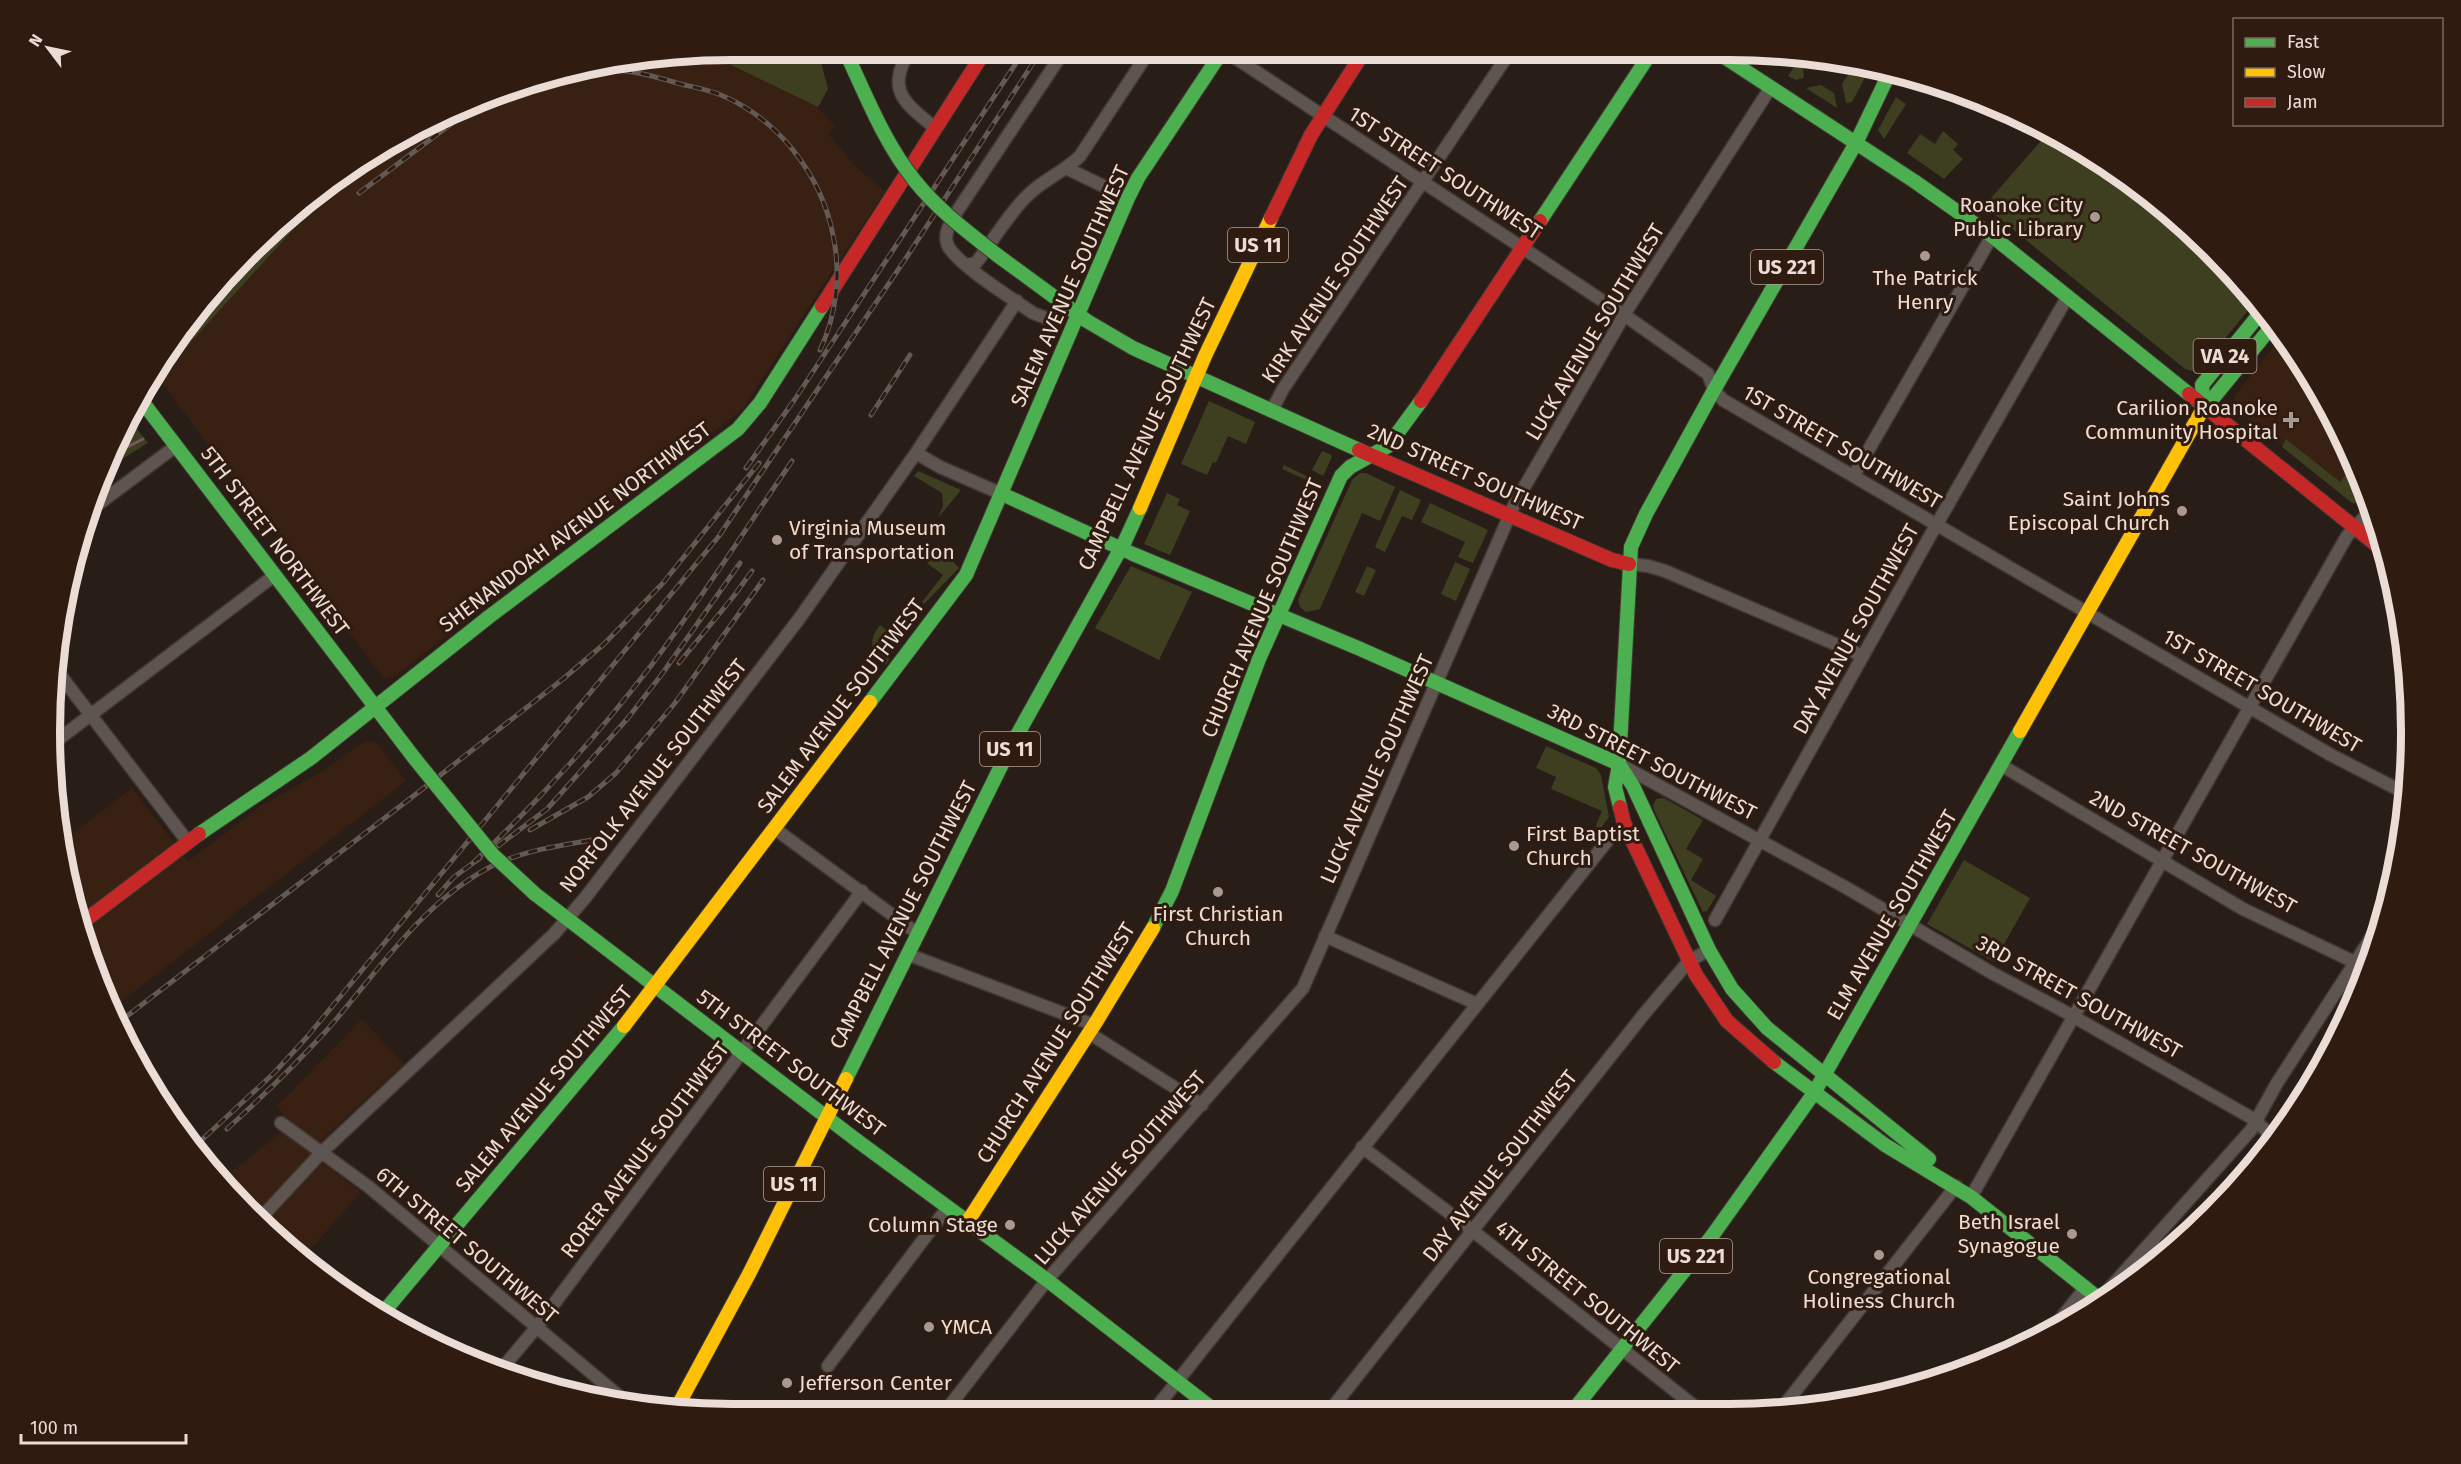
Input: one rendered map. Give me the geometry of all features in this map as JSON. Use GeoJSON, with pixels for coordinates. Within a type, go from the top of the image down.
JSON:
{"type":"FeatureCollection","features":[{"type":"Feature","properties":{"kind":"street","name":"2ND STREET SOUTHWEST"},"geometry":{"type":"LineString","coordinates":[[850,60],[896,153],[910,174],[944,212],[997,255],[1116,339],[1612,560],[1665,571],[1863,656]]}},
{"type":"Feature","properties":{"kind":"street"},"geometry":{"type":"LineString","coordinates":[[905,60],[899,72],[899,91],[910,106],[935,128]]}},
{"type":"Feature","properties":{"kind":"street","name":"SHENANDOAH AVENUE NORTHWEST"},"geometry":{"type":"LineString","coordinates":[[87,919],[188,842],[311,758],[498,610],[738,429],[766,393],[979,60]]}},
{"type":"Feature","properties":{"kind":"street"},"geometry":{"type":"LineString","coordinates":[[1046,318],[1017,301],[955,257],[946,242],[947,231],[956,213],[1058,60]]}},
{"type":"Feature","properties":{"kind":"street"},"geometry":{"type":"LineString","coordinates":[[966,265],[976,262],[1027,196],[1050,178],[1068,169],[1080,156],[1143,60]]}},
{"type":"Feature","properties":{"kind":"street","name":"SALEM AVENUE SOUTHWEST"},"geometry":{"type":"LineString","coordinates":[[387,1308],[656,987],[966,574],[1128,198],[1138,178],[1216,60]]}},
{"type":"Feature","properties":{"kind":"street","name":"1ST STREET SOUTHWEST"},"geometry":{"type":"LineString","coordinates":[[1238,60],[1624,315],[1708,374],[1714,390],[1723,400],[2331,755],[2398,790]]}},
{"type":"Feature","properties":{"kind":"street","name":"CAMPBELL AVENUE SOUTHWEST"},"geometry":{"type":"LineString","coordinates":[[680,1402],[749,1274],[1032,706],[1121,548],[1245,274],[1322,116],[1358,60]]}},
{"type":"Feature","properties":{"kind":"street","name":"KIRK AVENUE SOUTHWEST"},"geometry":{"type":"LineString","coordinates":[[1272,410],[1283,389],[1505,60]]}},
{"type":"Feature","properties":{"kind":"street","name":"CHURCH AVENUE SOUTHWEST"},"geometry":{"type":"LineString","coordinates":[[968,1221],[1157,921],[1172,891],[1240,708],[1278,615],[1341,477],[1350,467],[1388,446],[1409,418],[1646,60]]}},
{"type":"Feature","properties":{"kind":"street"},"geometry":{"type":"LineString","coordinates":[[1729,60],[1943,200],[1992,236],[2373,541]]}},
{"type":"Feature","properties":{"kind":"street","name":"US 221"},"geometry":{"type":"LineString","coordinates":[[1814,1093],[1754,1046],[1716,1008],[1689,962],[1624,823],[1615,788],[1619,764],[1629,564],[1631,547],[1646,513],[1856,143],[1886,79]]}},
{"type":"Feature","properties":{"kind":"street","name":"LUCK AVENUE SOUTHWEST"},"geometry":{"type":"LineString","coordinates":[[951,1404],[1047,1280],[1303,988],[1510,516],[1624,315],[1771,87]]}},
{"type":"Feature","properties":{"kind":"street"},"geometry":{"type":"LineString","coordinates":[[1068,169],[1128,198]]}},
{"type":"Feature","properties":{"kind":"street"},"geometry":{"type":"LineString","coordinates":[[1854,475],[1992,236]]}},
{"type":"Feature","properties":{"kind":"street","name":"DAY AVENUE SOUTHWEST"},"geometry":{"type":"LineString","coordinates":[[1715,920],[2068,296]]}},
{"type":"Feature","properties":{"kind":"street","name":"NORFOLK AVENUE SOUTHWEST"},"geometry":{"type":"LineString","coordinates":[[264,1214],[322,1152],[424,1058],[567,920],[800,619],[916,453],[1017,301]]}},
{"type":"Feature","properties":{"kind":"street","name":"VA 24"},"geometry":{"type":"LineString","coordinates":[[2205,407],[2202,385],[2257,317]]}},
{"type":"Feature","properties":{"kind":"street","name":"VA 24"},"geometry":{"type":"LineString","coordinates":[[2205,407],[2269,332]]}},
{"type":"Feature","properties":{"kind":"street","name":"5TH STREET NORTHWEST"},"geometry":{"type":"LineString","coordinates":[[145,405],[375,707]]}},
{"type":"Feature","properties":{"kind":"street","name":"ELM AVENUE SOUTHWEST"},"geometry":{"type":"LineString","coordinates":[[1578,1404],[1712,1236],[1814,1093],[2205,407]]}},
{"type":"Feature","properties":{"kind":"street"},"geometry":{"type":"LineString","coordinates":[[101,502],[176,446]]}},
{"type":"Feature","properties":{"kind":"street","name":"3RD STREET SOUTHWEST"},"geometry":{"type":"LineString","coordinates":[[916,453],[940,467],[1121,548],[1619,764],[1760,839],[1992,973],[2075,1017],[2256,1121],[2268,1132]]}},
{"type":"Feature","properties":{"kind":"street"},"geometry":{"type":"LineString","coordinates":[[1971,1197],[2347,536],[2365,516]]}},
{"type":"Feature","properties":{"kind":"street"},"geometry":{"type":"LineString","coordinates":[[60,738],[275,575]]}},
{"type":"Feature","properties":{"kind":"street"},"geometry":{"type":"LineString","coordinates":[[62,678],[188,842]]}},
{"type":"Feature","properties":{"kind":"street","name":"5TH STREET SOUTHWEST"},"geometry":{"type":"LineString","coordinates":[[375,707],[486,847],[535,894],[826,1116],[1047,1280],[1207,1404]]}},
{"type":"Feature","properties":{"kind":"street"},"geometry":{"type":"LineString","coordinates":[[1619,764],[1633,786],[1709,950],[1745,1006],[1767,1028],[1942,1168],[1956,1186]]}},
{"type":"Feature","properties":{"kind":"street","name":"2ND STREET SOUTHWEST"},"geometry":{"type":"LineString","coordinates":[[2001,765],[2243,909],[2359,963]]}},
{"type":"Feature","properties":{"kind":"street"},"geometry":{"type":"LineString","coordinates":[[775,830],[917,933]]}},
{"type":"Feature","properties":{"kind":"street"},"geometry":{"type":"LineString","coordinates":[[1159,1404],[1612,834]]}},
{"type":"Feature","properties":{"kind":"street","name":"RORER AVENUE SOUTHWEST"},"geometry":{"type":"LineString","coordinates":[[506,1364],[537,1328],[862,891]]}},
{"type":"Feature","properties":{"kind":"street"},"geometry":{"type":"LineString","coordinates":[[1325,936],[1477,1005]]}},
{"type":"Feature","properties":{"kind":"street"},"geometry":{"type":"LineString","coordinates":[[2121,1277],[2256,1121],[2277,1083],[2366,946]]}},
{"type":"Feature","properties":{"kind":"street","name":"DAY AVENUE SOUTHWEST"},"geometry":{"type":"LineString","coordinates":[[1335,1404],[1644,1014],[1689,962],[1709,950]]}},
{"type":"Feature","properties":{"kind":"street"},"geometry":{"type":"LineString","coordinates":[[907,954],[1091,1029],[1202,1105]]}},
{"type":"Feature","properties":{"kind":"street"},"geometry":{"type":"LineString","coordinates":[[1814,1093],[1885,1145],[1956,1186],[2095,1295]]}},
{"type":"Feature","properties":{"kind":"street","name":"6TH STREET SOUTHWEST"},"geometry":{"type":"LineString","coordinates":[[281,1124],[322,1152],[440,1246],[616,1393]]}},
{"type":"Feature","properties":{"kind":"street","name":"4TH STREET SOUTHWEST"},"geometry":{"type":"LineString","coordinates":[[1362,1147],[1690,1404]]}},
{"type":"Feature","properties":{"kind":"street"},"geometry":{"type":"LineString","coordinates":[[1787,1401],[1956,1186]]}},
{"type":"Feature","properties":{"kind":"street"},"geometry":{"type":"LineString","coordinates":[[828,1366],[948,1207]]}},
{"type":"Feature","properties":{"kind":"street"},"geometry":{"type":"LineString","coordinates":[[2064,1315],[2086,1287]]}},
{"type":"Feature","properties":{"kind":"shaded area"},"geometry":{"type":"Polygon","coordinates":[[[715,60],[727,63],[818,107],[835,126],[828,133],[855,166],[885,191],[741,411],[395,676],[384,679],[160,380],[168,367],[323,199],[359,173],[435,129],[475,111],[558,83],[644,66],[688,61],[715,60]]]}},
{"type":"Feature","properties":{"kind":"shaded area"},"geometry":{"type":"Polygon","coordinates":[[[715,60],[820,60],[828,89],[818,107],[727,63],[715,60]]]}},
{"type":"Feature","properties":{"kind":"shaded area"},"geometry":{"type":"Polygon","coordinates":[[[1796,64],[1808,65],[1803,70],[1804,78],[1796,80],[1788,76],[1796,64]]]}},
{"type":"Feature","properties":{"kind":"shaded area"},"geometry":{"type":"Polygon","coordinates":[[[1850,71],[1867,75],[1852,102],[1846,103],[1842,84],[1850,71]]]}},
{"type":"Feature","properties":{"kind":"shaded area"},"geometry":{"type":"Polygon","coordinates":[[[1821,85],[1834,93],[1837,108],[1806,88],[1821,85]]]}},
{"type":"Feature","properties":{"kind":"shaded area"},"geometry":{"type":"Polygon","coordinates":[[[1896,97],[1906,104],[1884,139],[1878,130],[1896,97]]]}},
{"type":"Feature","properties":{"kind":"shaded area"},"geometry":{"type":"Polygon","coordinates":[[[1943,131],[1958,144],[1953,150],[1963,159],[1944,179],[1907,153],[1920,134],[1935,144],[1943,131]]]}},
{"type":"Feature","properties":{"kind":"shaded area"},"geometry":{"type":"Polygon","coordinates":[[[2043,138],[2102,173],[2138,199],[2204,257],[2250,308],[2200,369],[2192,371],[2185,369],[1984,206],[2043,138]]]}},
{"type":"Feature","properties":{"kind":"shaded area"},"geometry":{"type":"Polygon","coordinates":[[[316,205],[168,367],[199,323],[227,289],[257,257],[316,205]]]}},
{"type":"Feature","properties":{"kind":"shaded area","name":"Carilion Roanoke Community Hospital"},"geometry":{"type":"Polygon","coordinates":[[[2276,343],[2311,396],[2332,435],[2363,512],[2234,408],[2234,396],[2276,343]]]}},
{"type":"Feature","properties":{"kind":"shaded area"},"geometry":{"type":"Polygon","coordinates":[[[1209,401],[1255,422],[1246,444],[1228,436],[1216,463],[1213,462],[1207,475],[1181,464],[1209,401]]]}},
{"type":"Feature","properties":{"kind":"shaded area"},"geometry":{"type":"Polygon","coordinates":[[[136,428],[148,443],[117,462],[129,435],[136,428]]]}},
{"type":"Feature","properties":{"kind":"shaded area"},"geometry":{"type":"Polygon","coordinates":[[[2286,439],[2340,482],[2348,471],[2359,501],[2352,503],[2282,447],[2286,439]]]}},
{"type":"Feature","properties":{"kind":"shaded area"},"geometry":{"type":"Polygon","coordinates":[[[1322,451],[1332,457],[1323,476],[1312,470],[1322,451]]]}},
{"type":"Feature","properties":{"kind":"shaded area"},"geometry":{"type":"Polygon","coordinates":[[[1284,465],[1321,483],[1299,530],[1296,528],[1315,484],[1282,469],[1284,465]]]}},
{"type":"Feature","properties":{"kind":"shaded area"},"geometry":{"type":"Polygon","coordinates":[[[918,471],[961,490],[938,518],[943,506],[942,493],[914,476],[918,471]]]}},
{"type":"Feature","properties":{"kind":"shaded area"},"geometry":{"type":"Polygon","coordinates":[[[1360,473],[1366,473],[1395,487],[1380,521],[1362,513],[1320,609],[1306,612],[1300,607],[1298,600],[1352,480],[1360,473]]]}},
{"type":"Feature","properties":{"kind":"shaded area"},"geometry":{"type":"Polygon","coordinates":[[[1400,490],[1421,500],[1412,520],[1402,516],[1385,552],[1375,547],[1400,490]]]}},
{"type":"Feature","properties":{"kind":"shaded area"},"geometry":{"type":"Polygon","coordinates":[[[1167,493],[1180,499],[1177,505],[1190,511],[1170,555],[1144,544],[1167,493]]]}},
{"type":"Feature","properties":{"kind":"shaded area"},"geometry":{"type":"Polygon","coordinates":[[[1430,503],[1488,530],[1473,563],[1458,557],[1465,542],[1421,522],[1430,503]]]}},
{"type":"Feature","properties":{"kind":"shaded area"},"geometry":{"type":"Polygon","coordinates":[[[936,551],[952,560],[959,568],[924,604],[922,602],[943,575],[927,563],[936,551]]]}},
{"type":"Feature","properties":{"kind":"shaded area"},"geometry":{"type":"Polygon","coordinates":[[[1455,562],[1470,569],[1456,601],[1441,594],[1455,562]]]}},
{"type":"Feature","properties":{"kind":"shaded area"},"geometry":{"type":"Polygon","coordinates":[[[1131,566],[1192,592],[1159,660],[1095,628],[1131,566]]]}},
{"type":"Feature","properties":{"kind":"shaded area"},"geometry":{"type":"Polygon","coordinates":[[[1367,566],[1376,570],[1364,596],[1355,592],[1367,566]]]}},
{"type":"Feature","properties":{"kind":"shaded area"},"geometry":{"type":"Polygon","coordinates":[[[917,609],[919,610],[903,632],[886,665],[877,656],[872,646],[876,631],[880,625],[896,637],[917,609]]]}},
{"type":"Feature","properties":{"kind":"shaded area"},"geometry":{"type":"Polygon","coordinates":[[[369,741],[377,743],[406,781],[118,1004],[83,906],[69,836],[132,788],[188,861],[261,806],[323,771],[360,744],[369,741]]]}},
{"type":"Feature","properties":{"kind":"shaded area"},"geometry":{"type":"Polygon","coordinates":[[[1546,746],[1596,768],[1601,775],[1609,817],[1598,832],[1596,825],[1602,811],[1551,789],[1556,777],[1536,768],[1546,746]]]}},
{"type":"Feature","properties":{"kind":"shaded area"},"geometry":{"type":"Polygon","coordinates":[[[1664,798],[1703,820],[1686,849],[1703,859],[1691,880],[1716,896],[1707,911],[1703,912],[1654,810],[1656,799],[1664,798]]]}},
{"type":"Feature","properties":{"kind":"shaded area"},"geometry":{"type":"Polygon","coordinates":[[[1964,860],[2030,898],[1994,962],[1927,924],[1964,860]]]}},
{"type":"Feature","properties":{"kind":"shaded area"},"geometry":{"type":"Polygon","coordinates":[[[362,1019],[404,1064],[308,1152],[361,1192],[308,1253],[257,1207],[227,1175],[279,1134],[288,1121],[277,1106],[362,1019]]]}},
{"type":"Feature","properties":{"kind":"waterway"},"geometry":{"type":"LineString","coordinates":[[123,449],[143,439]]}},
{"type":"Feature","properties":{"kind":"railway"},"geometry":{"type":"LineString","coordinates":[[746,468],[795,399],[1018,60]]}},
{"type":"Feature","properties":{"kind":"railway"},"geometry":{"type":"LineString","coordinates":[[200,1142],[274,1073],[307,1037],[719,536],[908,255],[1035,60]]}},
{"type":"Feature","properties":{"kind":"railway"},"geometry":{"type":"LineString","coordinates":[[618,70],[654,77],[721,95],[761,118],[794,151],[807,170],[827,212],[837,264],[834,308],[820,350]]}},
{"type":"Feature","properties":{"kind":"railway"},"geometry":{"type":"LineString","coordinates":[[359,193],[458,118]]}},
{"type":"Feature","properties":{"kind":"railway"},"geometry":{"type":"LineString","coordinates":[[871,415],[910,355]]}},
{"type":"Feature","properties":{"kind":"railway"},"geometry":{"type":"LineString","coordinates":[[474,862],[543,793],[630,693],[687,617],[792,461]]}},
{"type":"Feature","properties":{"kind":"railway"},"geometry":{"type":"LineString","coordinates":[[124,1018],[429,784],[604,644],[663,583],[759,463]]}},
{"type":"Feature","properties":{"kind":"railway"},"geometry":{"type":"LineString","coordinates":[[498,846],[547,809],[628,718],[740,563]]}},
{"type":"Feature","properties":{"kind":"railway"},"geometry":{"type":"LineString","coordinates":[[679,663],[752,571]]}},
{"type":"Feature","properties":{"kind":"railway"},"geometry":{"type":"LineString","coordinates":[[530,830],[588,797],[616,773],[675,703],[763,580]]}},
{"type":"Feature","properties":{"kind":"railway"},"geometry":{"type":"LineString","coordinates":[[227,1129],[303,1056],[401,941],[442,900],[490,867],[503,861],[546,848],[604,838]]}},
{"type":"Feature","properties":{"kind":"railway"},"geometry":{"type":"LineString","coordinates":[[438,895],[454,877],[480,858]]}},
{"type":"Feature","properties":{"kind":"traffic: fast"},"geometry":{"type":"LineString","coordinates":[[849,60],[877,120],[904,167],[943,211],[997,255]]}},
{"type":"Feature","properties":{"kind":"traffic: fast"},"geometry":{"type":"LineString","coordinates":[[870,702],[966,575],[1128,198],[1138,178],[1216,60]]}},
{"type":"Feature","properties":{"kind":"traffic: fast"},"geometry":{"type":"LineString","coordinates":[[1540,221],[1646,60]]}},
{"type":"Feature","properties":{"kind":"traffic: fast"},"geometry":{"type":"LineString","coordinates":[[1729,60],[1914,181],[1992,236],[2189,394]]}},
{"type":"Feature","properties":{"kind":"traffic: fast"},"geometry":{"type":"LineString","coordinates":[[1620,807],[1615,787],[1619,764],[1631,547],[1646,514],[1714,390],[1856,143],[1887,79]]}},
{"type":"Feature","properties":{"kind":"traffic: fast"},"geometry":{"type":"LineString","coordinates":[[997,255],[1087,321],[1133,348],[1359,450]]}},
{"type":"Feature","properties":{"kind":"traffic: fast"},"geometry":{"type":"LineString","coordinates":[[199,834],[311,758],[490,616],[738,429],[760,403],[822,306]]}},
{"type":"Feature","properties":{"kind":"traffic: fast"},"geometry":{"type":"LineString","coordinates":[[2204,407],[2202,385],[2257,317]]}},
{"type":"Feature","properties":{"kind":"traffic: fast"},"geometry":{"type":"LineString","coordinates":[[2200,414],[2268,331]]}},
{"type":"Feature","properties":{"kind":"traffic: fast"},"geometry":{"type":"LineString","coordinates":[[1153,928],[1172,891],[1259,659],[1341,476],[1350,467],[1388,446],[1421,401]]}},
{"type":"Feature","properties":{"kind":"traffic: fast"},"geometry":{"type":"LineString","coordinates":[[145,405],[415,759]]}},
{"type":"Feature","properties":{"kind":"traffic: fast"},"geometry":{"type":"LineString","coordinates":[[1002,494],[1133,554],[1358,648],[1619,764]]}},
{"type":"Feature","properties":{"kind":"traffic: fast"},"geometry":{"type":"LineString","coordinates":[[846,1079],[1011,746],[1125,541],[1140,508]]}},
{"type":"Feature","properties":{"kind":"traffic: fast"},"geometry":{"type":"LineString","coordinates":[[1578,1404],[1712,1236],[1814,1093],[2020,731]]}},
{"type":"Feature","properties":{"kind":"traffic: fast"},"geometry":{"type":"LineString","coordinates":[[415,759],[493,855],[535,894]]}},
{"type":"Feature","properties":{"kind":"traffic: fast"},"geometry":{"type":"LineString","coordinates":[[1619,764],[1633,786],[1709,950],[1732,989],[1767,1028],[1929,1159]]}},
{"type":"Feature","properties":{"kind":"traffic: fast"},"geometry":{"type":"LineString","coordinates":[[535,894],[859,1142],[1047,1280],[1206,1404]]}},
{"type":"Feature","properties":{"kind":"traffic: fast"},"geometry":{"type":"LineString","coordinates":[[387,1308],[624,1026]]}},
{"type":"Feature","properties":{"kind":"traffic: fast"},"geometry":{"type":"LineString","coordinates":[[1774,1062],[1885,1145],[1971,1197],[2095,1295]]}},
{"type":"Feature","properties":{"kind":"traffic: slow"},"geometry":{"type":"LineString","coordinates":[[1140,508],[1205,356],[1271,218]]}},
{"type":"Feature","properties":{"kind":"traffic: slow"},"geometry":{"type":"LineString","coordinates":[[2020,731],[2200,414]]}},
{"type":"Feature","properties":{"kind":"traffic: slow"},"geometry":{"type":"LineString","coordinates":[[624,1026],[870,702]]}},
{"type":"Feature","properties":{"kind":"traffic: slow"},"geometry":{"type":"LineString","coordinates":[[968,1221],[1096,1022],[1153,928]]}},
{"type":"Feature","properties":{"kind":"traffic: slow"},"geometry":{"type":"LineString","coordinates":[[680,1402],[749,1274],[846,1079]]}},
{"type":"Feature","properties":{"kind":"traffic: jam"},"geometry":{"type":"LineString","coordinates":[[822,306],[979,60]]}},
{"type":"Feature","properties":{"kind":"traffic: jam"},"geometry":{"type":"LineString","coordinates":[[1271,218],[1311,135],[1359,60]]}},
{"type":"Feature","properties":{"kind":"traffic: jam"},"geometry":{"type":"LineString","coordinates":[[1421,401],[1540,221]]}},
{"type":"Feature","properties":{"kind":"traffic: jam"},"geometry":{"type":"LineString","coordinates":[[2189,394],[2373,542]]}},
{"type":"Feature","properties":{"kind":"traffic: jam"},"geometry":{"type":"LineString","coordinates":[[1359,450],[1612,560],[1629,564]]}},
{"type":"Feature","properties":{"kind":"traffic: jam"},"geometry":{"type":"LineString","coordinates":[[1620,807],[1624,823],[1696,975],[1727,1021],[1774,1062]]}},
{"type":"Feature","properties":{"kind":"traffic: jam"},"geometry":{"type":"LineString","coordinates":[[87,919],[199,834]]}},
{"type":"Feature","properties":{"kind":"place","name":"Roanoke City Public Library"},"geometry":{"type":"Point","coordinates":[2095,217]}},
{"type":"Feature","properties":{"kind":"place","name":"The Patrick Henry"},"geometry":{"type":"Point","coordinates":[1925,256]}},
{"type":"Feature","properties":{"kind":"place","name":"Carilion Roanoke Community Hospital"},"geometry":{"type":"Point","coordinates":[2291,420]}},
{"type":"Feature","properties":{"kind":"place","name":"Saint Johns Episcopal Church"},"geometry":{"type":"Point","coordinates":[2182,511]}},
{"type":"Feature","properties":{"kind":"place","name":"Virginia Museum of Transportation"},"geometry":{"type":"Point","coordinates":[777,540]}},
{"type":"Feature","properties":{"kind":"place","name":"First Baptist Church"},"geometry":{"type":"Point","coordinates":[1514,846]}},
{"type":"Feature","properties":{"kind":"place","name":"First Christian Church"},"geometry":{"type":"Point","coordinates":[1218,892]}},
{"type":"Feature","properties":{"kind":"place","name":"Column Stage"},"geometry":{"type":"Point","coordinates":[1010,1225]}},
{"type":"Feature","properties":{"kind":"place","name":"Beth Israel Synagogue"},"geometry":{"type":"Point","coordinates":[2072,1234]}},
{"type":"Feature","properties":{"kind":"place","name":"Congregational Holiness Church"},"geometry":{"type":"Point","coordinates":[1879,1255]}},
{"type":"Feature","properties":{"kind":"place","name":"YMCA"},"geometry":{"type":"Point","coordinates":[929,1327]}},
{"type":"Feature","properties":{"kind":"place","name":"Jefferson Center"},"geometry":{"type":"Point","coordinates":[787,1383]}}]}
